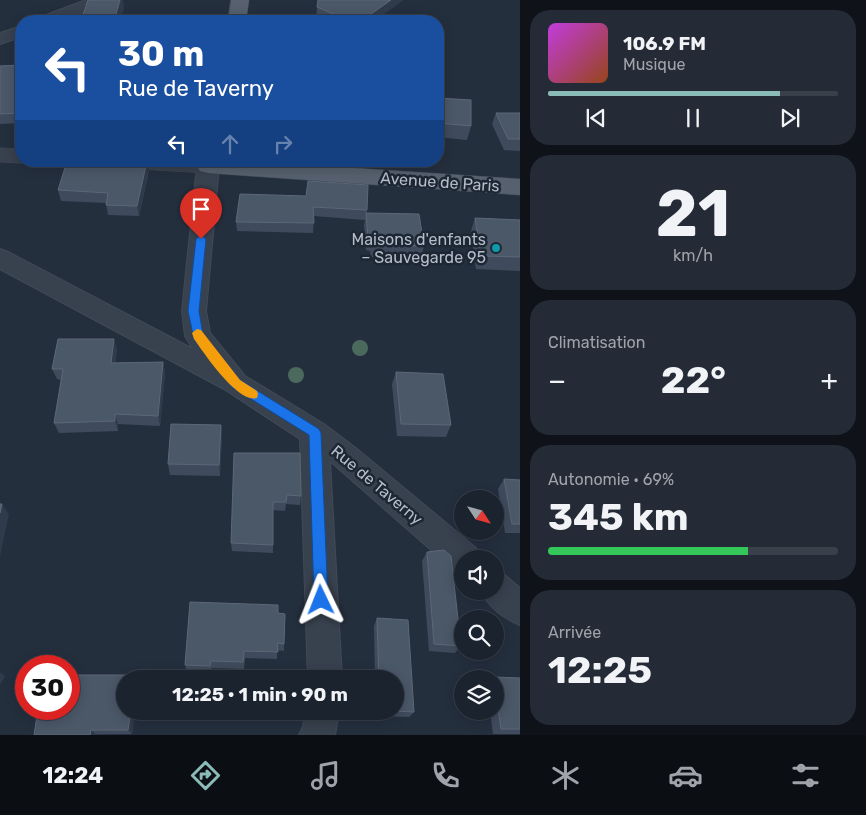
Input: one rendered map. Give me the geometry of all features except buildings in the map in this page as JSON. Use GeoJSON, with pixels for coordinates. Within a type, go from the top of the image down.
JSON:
{"type":"FeatureCollection","features":[{"type":"Feature","properties":{"kind":"main road"},"geometry":{"type":"LineString","coordinates":[[238,15],[240,0]]}},
{"type":"Feature","properties":{"kind":"main road","name":"Avenue de Paris"},"geometry":{"type":"LineString","coordinates":[[250,167],[520,187]]}},
{"type":"Feature","properties":{"kind":"street"},"geometry":{"type":"LineString","coordinates":[[63,15],[102,0]]}},
{"type":"Feature","properties":{"kind":"street"},"geometry":{"type":"LineString","coordinates":[[0,39],[15,33]]}},
{"type":"Feature","properties":{"kind":"street"},"geometry":{"type":"LineString","coordinates":[[0,155],[15,156]]}},
{"type":"Feature","properties":{"kind":"street","name":"Rue de Taverny"},"geometry":{"type":"LineString","coordinates":[[209,167],[194,311],[198,336],[236,384]]}},
{"type":"Feature","properties":{"kind":"street","name":"Rue de Taverny"},"geometry":{"type":"LineString","coordinates":[[0,258],[236,384],[314,433],[347,458],[454,550]]}},
{"type":"Feature","properties":{"kind":"street"},"geometry":{"type":"LineString","coordinates":[[314,433],[325,670]]}},
{"type":"Feature","properties":{"kind":"street"},"geometry":{"type":"LineString","coordinates":[[504,595],[520,610]]}},
{"type":"Feature","properties":{"kind":"street"},"geometry":{"type":"LineString","coordinates":[[316,735],[320,729],[321,720]]}},
{"type":"Feature","properties":{"kind":"slow traffic"},"geometry":{"type":"LineString","coordinates":[[197,333],[236,384],[253,394]]}},
{"type":"Feature","properties":{"kind":"place","name":"Maisons d'enfants – Sauvegarde 95"},"geometry":{"type":"Point","coordinates":[496,248]}},
{"type":"Feature","properties":{"kind":"route"},"geometry":{"type":"LineString","coordinates":[[201,239],[194,311],[198,336],[236,384],[314,433],[321,600]]}}]}
